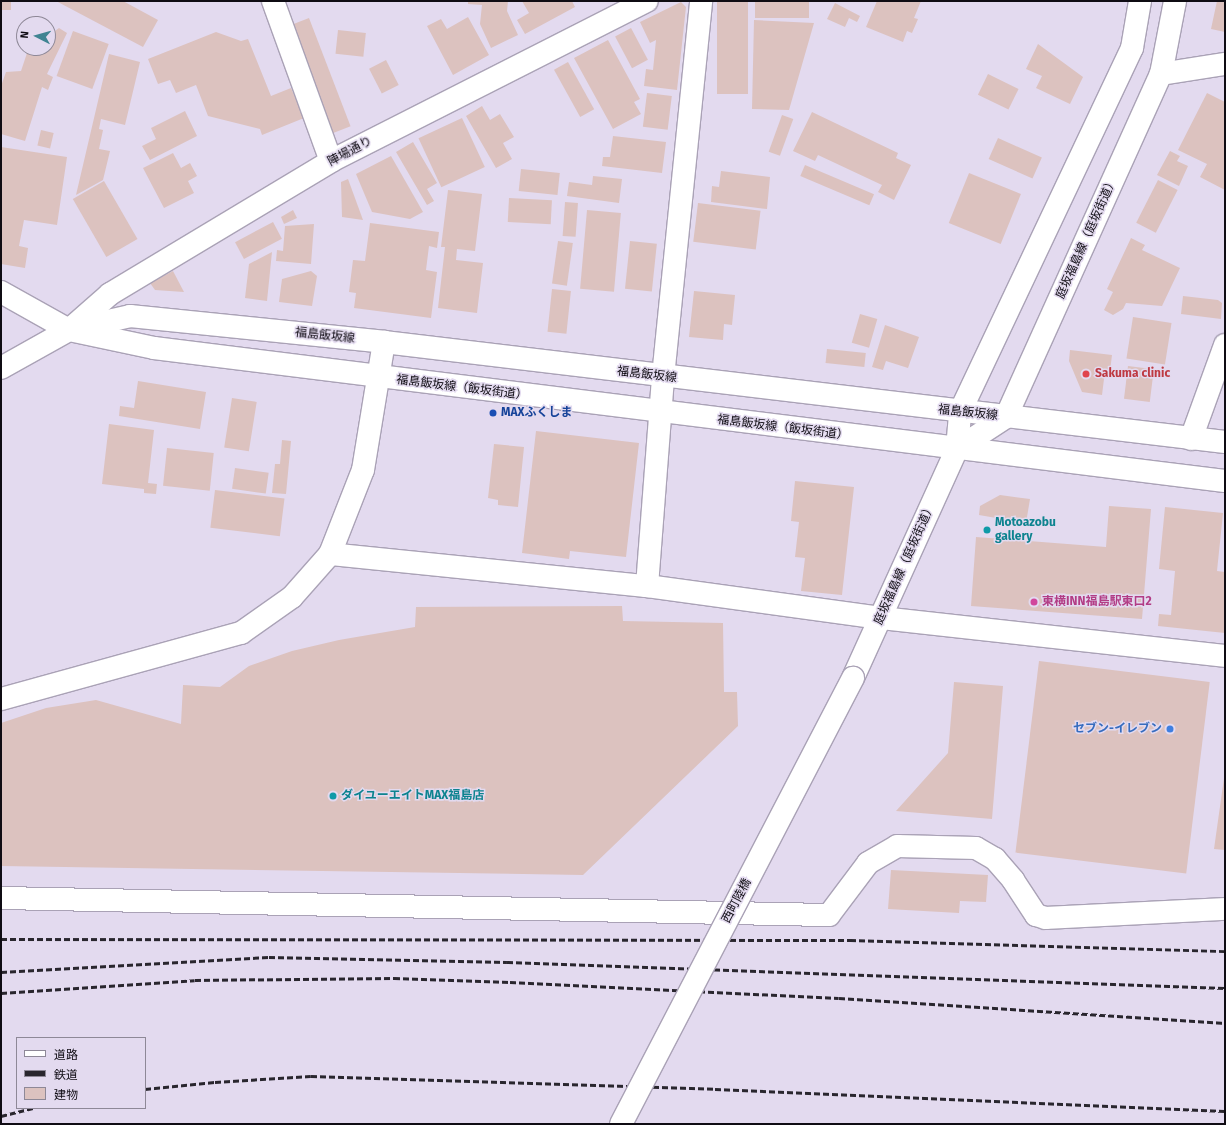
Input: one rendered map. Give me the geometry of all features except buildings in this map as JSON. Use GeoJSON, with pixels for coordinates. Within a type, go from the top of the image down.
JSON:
{"type":"FeatureCollection","features":[{"type":"Feature","properties":{"kind":"street"},"geometry":{"type":"LineString","coordinates":[[273,1],[331,162]]}},
{"type":"Feature","properties":{"kind":"street","name":"陣場通り"},"geometry":{"type":"LineString","coordinates":[[69,330],[110,294],[331,162],[647,1]]}},
{"type":"Feature","properties":{"kind":"street"},"geometry":{"type":"LineString","coordinates":[[647,586],[663,377],[701,1]]}},
{"type":"Feature","properties":{"kind":"street","name":"庭坂福島線（庭坂街道）"},"geometry":{"type":"LineString","coordinates":[[853,678],[957,449],[960,412],[1132,48],[1140,1]]}},
{"type":"Feature","properties":{"kind":"street","name":"庭坂福島線（庭坂街道）"},"geometry":{"type":"LineString","coordinates":[[1006,417],[1161,74],[1175,1]]}},
{"type":"Feature","properties":{"kind":"street"},"geometry":{"type":"LineString","coordinates":[[1161,74],[1225,64]]}},
{"type":"Feature","properties":{"kind":"street","name":"福島飯坂線（飯坂街道）"},"geometry":{"type":"LineString","coordinates":[[1,292],[69,330],[154,348],[957,449]]}},
{"type":"Feature","properties":{"kind":"street","name":"福島飯坂線"},"geometry":{"type":"LineString","coordinates":[[69,330],[130,316],[384,342],[663,377],[1225,442]]}},
{"type":"Feature","properties":{"kind":"street"},"geometry":{"type":"LineString","coordinates":[[1,368],[69,330]]}},
{"type":"Feature","properties":{"kind":"street"},"geometry":{"type":"LineString","coordinates":[[1,699],[242,633],[292,597],[330,554],[363,470],[376,377],[384,342]]}},
{"type":"Feature","properties":{"kind":"street"},"geometry":{"type":"LineString","coordinates":[[1192,438],[1225,345]]}},
{"type":"Feature","properties":{"kind":"street"},"geometry":{"type":"LineString","coordinates":[[957,449],[1006,417]]}},
{"type":"Feature","properties":{"kind":"street"},"geometry":{"type":"LineString","coordinates":[[957,449],[1225,481]]}},
{"type":"Feature","properties":{"kind":"street"},"geometry":{"type":"LineString","coordinates":[[330,554],[647,586],[881,618],[1225,656]]}},
{"type":"Feature","properties":{"kind":"street","name":"西町陸橋"},"geometry":{"type":"LineString","coordinates":[[621,1124],[853,678]]}},
{"type":"Feature","properties":{"kind":"street"},"geometry":{"type":"LineString","coordinates":[[1,898],[829,915],[868,862],[897,846],[976,848],[995,859],[1013,880],[1036,915],[1046,918],[1225,909]]}},
{"type":"Feature","properties":{"kind":"railway"},"geometry":{"type":"LineString","coordinates":[[1,939],[850,940],[1225,951]]}},
{"type":"Feature","properties":{"kind":"railway"},"geometry":{"type":"LineString","coordinates":[[1,972],[269,957],[507,962],[1225,988]]}},
{"type":"Feature","properties":{"kind":"railway"},"geometry":{"type":"LineString","coordinates":[[1,993],[195,980],[394,978],[510,982],[839,998],[1225,1023]]}},
{"type":"Feature","properties":{"kind":"railway"},"geometry":{"type":"LineString","coordinates":[[146,1089],[215,1082],[311,1076],[715,1089],[1225,1111]]}},
{"type":"Feature","properties":{"kind":"railway"},"geometry":{"type":"LineString","coordinates":[[1,1116],[30,1109]]}},
{"type":"Feature","properties":{"kind":"place","name":"Sakuma clinic"},"geometry":{"type":"Point","coordinates":[1086,374]}},
{"type":"Feature","properties":{"kind":"place","name":"MAXふくしま"},"geometry":{"type":"Point","coordinates":[493,413]}},
{"type":"Feature","properties":{"kind":"place","name":"Motoazobu gallery"},"geometry":{"type":"Point","coordinates":[987,530]}},
{"type":"Feature","properties":{"kind":"place","name":"東横INN福島駅東口2"},"geometry":{"type":"Point","coordinates":[1034,602]}},
{"type":"Feature","properties":{"kind":"place","name":"セブン-イレブン"},"geometry":{"type":"Point","coordinates":[1170,729]}},
{"type":"Feature","properties":{"kind":"place","name":"ダイユーエイトMAX福島店"},"geometry":{"type":"Point","coordinates":[333,796]}}]}
